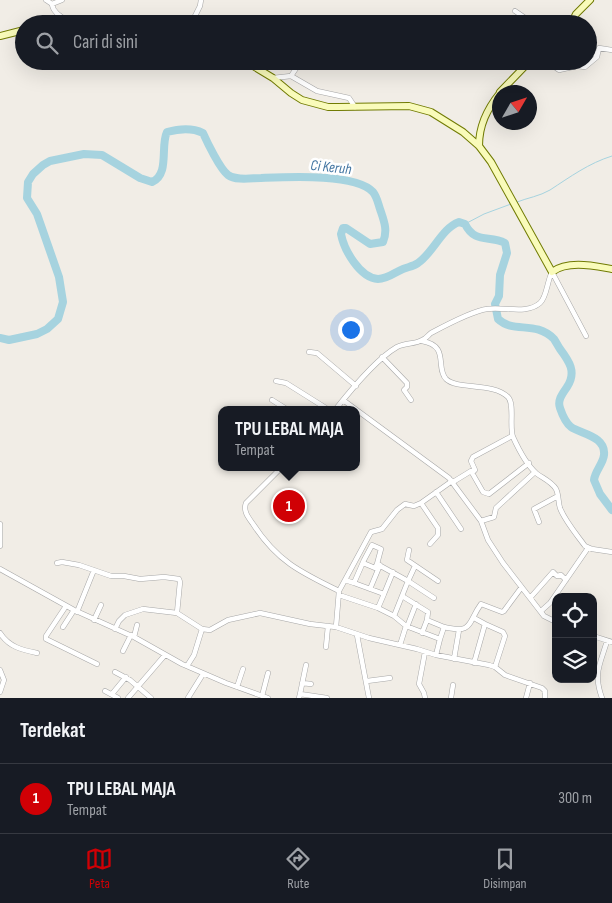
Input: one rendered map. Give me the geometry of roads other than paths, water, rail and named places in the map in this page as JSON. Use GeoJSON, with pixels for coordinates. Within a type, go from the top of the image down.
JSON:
{"type":"FeatureCollection","features":[{"type":"Feature","properties":{"kind":"street"},"geometry":{"type":"LineString","coordinates":[[46,0],[52,4],[53,10],[60,15]]}},
{"type":"Feature","properties":{"kind":"street"},"geometry":{"type":"LineString","coordinates":[[52,4],[62,0]]}},
{"type":"Feature","properties":{"kind":"street"},"geometry":{"type":"LineString","coordinates":[[196,15],[201,0]]}},
{"type":"Feature","properties":{"kind":"street"},"geometry":{"type":"LineString","coordinates":[[576,15],[590,0]]}},
{"type":"Feature","properties":{"kind":"street"},"geometry":{"type":"LineString","coordinates":[[515,11],[521,15]]}},
{"type":"Feature","properties":{"kind":"street"},"geometry":{"type":"LineString","coordinates":[[0,36],[15,32]]}},
{"type":"Feature","properties":{"kind":"street"},"geometry":{"type":"LineString","coordinates":[[597,57],[599,48],[612,50]]}},
{"type":"Feature","properties":{"kind":"street"},"geometry":{"type":"LineString","coordinates":[[260,70],[302,100],[328,107],[409,106],[430,112],[470,137],[479,146],[500,178],[586,336]]}},
{"type":"Feature","properties":{"kind":"street"},"geometry":{"type":"LineString","coordinates":[[291,76],[295,70]]}},
{"type":"Feature","properties":{"kind":"street"},"geometry":{"type":"LineString","coordinates":[[508,85],[522,70]]}},
{"type":"Feature","properties":{"kind":"street"},"geometry":{"type":"LineString","coordinates":[[273,78],[291,76],[317,91],[350,98],[355,107]]}},
{"type":"Feature","properties":{"kind":"street"},"geometry":{"type":"LineString","coordinates":[[479,146],[480,128],[492,103]]}},
{"type":"Feature","properties":{"kind":"street"},"geometry":{"type":"LineString","coordinates":[[422,341],[427,336],[475,312],[489,308],[529,308],[541,302],[544,298],[548,279],[552,272],[559,267],[569,265],[612,270]]}},
{"type":"Feature","properties":{"kind":"street"},"geometry":{"type":"LineString","coordinates":[[338,406],[382,358],[397,347],[422,341],[432,343],[440,354],[444,375],[448,380],[461,385],[487,388],[508,397],[511,402],[512,436],[528,463],[535,472],[555,487],[561,510],[588,548],[612,552]]}},
{"type":"Feature","properties":{"kind":"street"},"geometry":{"type":"LineString","coordinates":[[309,352],[317,353],[356,386]]}},
{"type":"Feature","properties":{"kind":"street"},"geometry":{"type":"LineString","coordinates":[[382,358],[407,383],[407,387],[404,390],[411,400]]}},
{"type":"Feature","properties":{"kind":"street"},"geometry":{"type":"LineString","coordinates":[[276,381],[286,383],[323,406]]}},
{"type":"Feature","properties":{"kind":"street"},"geometry":{"type":"LineString","coordinates":[[272,400],[282,406]]}},
{"type":"Feature","properties":{"kind":"street"},"geometry":{"type":"LineString","coordinates":[[343,400],[351,406]]}},
{"type":"Feature","properties":{"kind":"street"},"geometry":{"type":"LineString","coordinates":[[360,413],[452,481],[481,521],[488,540],[521,588],[547,618],[552,620]]}},
{"type":"Feature","properties":{"kind":"street"},"geometry":{"type":"LineString","coordinates":[[472,473],[475,470],[471,461],[473,457],[512,436]]}},
{"type":"Feature","properties":{"kind":"street"},"geometry":{"type":"LineString","coordinates":[[336,627],[339,591],[371,532],[382,529],[397,510],[405,504],[414,506],[421,503],[470,470],[483,492],[488,494],[528,463]]}},
{"type":"Feature","properties":{"kind":"street"},"geometry":{"type":"LineString","coordinates":[[278,471],[246,503],[245,512],[263,540],[281,558],[293,568],[339,591]]}},
{"type":"Feature","properties":{"kind":"street"},"geometry":{"type":"LineString","coordinates":[[481,521],[494,517],[496,508],[535,472]]}},
{"type":"Feature","properties":{"kind":"street"},"geometry":{"type":"LineString","coordinates":[[436,492],[461,529]]}},
{"type":"Feature","properties":{"kind":"street"},"geometry":{"type":"LineString","coordinates":[[539,522],[534,508],[558,496]]}},
{"type":"Feature","properties":{"kind":"street"},"geometry":{"type":"LineString","coordinates":[[421,503],[438,528],[438,535],[430,544]]}},
{"type":"Feature","properties":{"kind":"street"},"geometry":{"type":"LineString","coordinates":[[0,524],[0,544]]}},
{"type":"Feature","properties":{"kind":"street"},"geometry":{"type":"LineString","coordinates":[[354,583],[373,545],[381,549],[378,566],[370,589]]}},
{"type":"Feature","properties":{"kind":"street"},"geometry":{"type":"LineString","coordinates":[[541,611],[550,603],[588,548]]}},
{"type":"Feature","properties":{"kind":"street"},"geometry":{"type":"LineString","coordinates":[[409,550],[408,560],[438,581]]}},
{"type":"Feature","properties":{"kind":"street"},"geometry":{"type":"LineString","coordinates":[[57,563],[79,565],[111,576],[140,579],[164,577],[180,580],[177,613]]}},
{"type":"Feature","properties":{"kind":"street"},"geometry":{"type":"LineString","coordinates":[[363,563],[393,572],[434,598]]}},
{"type":"Feature","properties":{"kind":"street"},"geometry":{"type":"LineString","coordinates":[[394,616],[415,566]]}},
{"type":"Feature","properties":{"kind":"street"},"geometry":{"type":"LineString","coordinates":[[0,569],[75,611],[132,636],[203,674],[268,698]]}},
{"type":"Feature","properties":{"kind":"street"},"geometry":{"type":"LineString","coordinates":[[63,627],[75,611],[94,570]]}},
{"type":"Feature","properties":{"kind":"street"},"geometry":{"type":"LineString","coordinates":[[378,608],[393,572]]}},
{"type":"Feature","properties":{"kind":"street"},"geometry":{"type":"LineString","coordinates":[[530,598],[553,572],[557,576],[561,575],[566,580]]}},
{"type":"Feature","properties":{"kind":"street"},"geometry":{"type":"LineString","coordinates":[[345,580],[384,594]]}},
{"type":"Feature","properties":{"kind":"street"},"geometry":{"type":"LineString","coordinates":[[427,620],[444,627],[459,630],[468,626],[481,604],[502,612],[504,611],[521,588]]}},
{"type":"Feature","properties":{"kind":"street"},"geometry":{"type":"LineString","coordinates":[[342,596],[378,608],[394,616],[406,626],[440,639]]}},
{"type":"Feature","properties":{"kind":"street"},"geometry":{"type":"LineString","coordinates":[[402,596],[429,614],[422,632]]}},
{"type":"Feature","properties":{"kind":"street"},"geometry":{"type":"LineString","coordinates":[[94,620],[101,604]]}},
{"type":"Feature","properties":{"kind":"street"},"geometry":{"type":"LineString","coordinates":[[400,645],[416,604]]}},
{"type":"Feature","properties":{"kind":"street"},"geometry":{"type":"LineString","coordinates":[[66,606],[46,636],[46,640],[97,664]]}},
{"type":"Feature","properties":{"kind":"street"},"geometry":{"type":"LineString","coordinates":[[115,629],[125,615],[152,609],[177,613],[202,629],[210,630],[228,620],[260,613],[310,624],[336,627],[436,655],[495,667],[505,675],[542,688],[545,691],[545,698]]}},
{"type":"Feature","properties":{"kind":"street"},"geometry":{"type":"LineString","coordinates":[[474,618],[503,632],[505,636],[495,667]]}},
{"type":"Feature","properties":{"kind":"street"},"geometry":{"type":"LineString","coordinates":[[474,663],[485,624]]}},
{"type":"Feature","properties":{"kind":"street"},"geometry":{"type":"LineString","coordinates":[[123,651],[137,625]]}},
{"type":"Feature","properties":{"kind":"street"},"geometry":{"type":"LineString","coordinates":[[326,647],[328,626]]}},
{"type":"Feature","properties":{"kind":"street"},"geometry":{"type":"LineString","coordinates":[[436,655],[444,627]]}},
{"type":"Feature","properties":{"kind":"street"},"geometry":{"type":"LineString","coordinates":[[188,666],[194,655],[202,629]]}},
{"type":"Feature","properties":{"kind":"street"},"geometry":{"type":"LineString","coordinates":[[454,659],[459,630]]}},
{"type":"Feature","properties":{"kind":"street"},"geometry":{"type":"LineString","coordinates":[[0,633],[10,645],[24,651],[37,653]]}},
{"type":"Feature","properties":{"kind":"street"},"geometry":{"type":"LineString","coordinates":[[357,634],[369,698]]}},
{"type":"Feature","properties":{"kind":"street"},"geometry":{"type":"LineString","coordinates":[[597,638],[609,642],[597,672],[596,681],[602,698]]}},
{"type":"Feature","properties":{"kind":"street"},"geometry":{"type":"LineString","coordinates":[[425,652],[420,684],[425,698]]}},
{"type":"Feature","properties":{"kind":"street"},"geometry":{"type":"LineString","coordinates":[[128,698],[165,655]]}},
{"type":"Feature","properties":{"kind":"street"},"geometry":{"type":"LineString","coordinates":[[306,665],[300,696],[327,698]]}},
{"type":"Feature","properties":{"kind":"street"},"geometry":{"type":"LineString","coordinates":[[237,687],[243,669]]}},
{"type":"Feature","properties":{"kind":"street"},"geometry":{"type":"LineString","coordinates":[[0,670],[4,680],[0,692]]}},
{"type":"Feature","properties":{"kind":"street"},"geometry":{"type":"LineString","coordinates":[[115,672],[126,677],[150,698]]}},
{"type":"Feature","properties":{"kind":"street"},"geometry":{"type":"LineString","coordinates":[[262,696],[268,673]]}},
{"type":"Feature","properties":{"kind":"street"},"geometry":{"type":"LineString","coordinates":[[188,698],[203,674]]}},
{"type":"Feature","properties":{"kind":"street"},"geometry":{"type":"LineString","coordinates":[[112,694],[126,677]]}},
{"type":"Feature","properties":{"kind":"street"},"geometry":{"type":"LineString","coordinates":[[367,681],[390,678]]}},
{"type":"Feature","properties":{"kind":"street"},"geometry":{"type":"LineString","coordinates":[[302,683],[311,684]]}},
{"type":"Feature","properties":{"kind":"street"},"geometry":{"type":"LineString","coordinates":[[526,698],[530,683]]}},
{"type":"Feature","properties":{"kind":"street"},"geometry":{"type":"LineString","coordinates":[[450,698],[453,685]]}},
{"type":"Feature","properties":{"kind":"street"},"geometry":{"type":"LineString","coordinates":[[105,691],[118,698]]}},
{"type":"Feature","properties":{"kind":"waterway","name":"Ci Keruh"},"geometry":{"type":"LineString","coordinates":[[0,338],[9,340],[37,334],[47,329],[58,319],[63,302],[59,277],[37,214],[27,198],[28,182],[33,174],[50,161],[84,154],[102,155],[140,178],[152,182],[161,173],[167,132],[185,129],[198,131],[203,133],[221,167],[231,177],[244,179],[287,177],[337,179],[364,186],[373,192],[385,226],[383,242],[370,244],[346,228],[343,228],[341,234],[349,255],[359,269],[371,277],[385,278],[416,264],[423,259],[453,225],[459,222],[465,224],[478,237],[505,243],[507,253],[500,275],[499,296],[495,304],[498,319],[511,326],[532,328],[547,333],[554,339],[566,358],[572,372],[570,382],[562,394],[559,405],[563,416],[571,427],[592,436],[604,449],[604,455],[594,480],[600,494],[612,510]]}},
{"type":"Feature","properties":{"kind":"waterway"},"geometry":{"type":"LineString","coordinates":[[517,202],[546,192],[588,166],[612,156]]}},
{"type":"Feature","properties":{"kind":"waterway"},"geometry":{"type":"LineString","coordinates":[[465,224],[484,214],[511,204]]}},
{"type":"Feature","properties":{"kind":"place","name":"TPU LEBAL MAJA"},"geometry":{"type":"Point","coordinates":[289,506]}}]}
